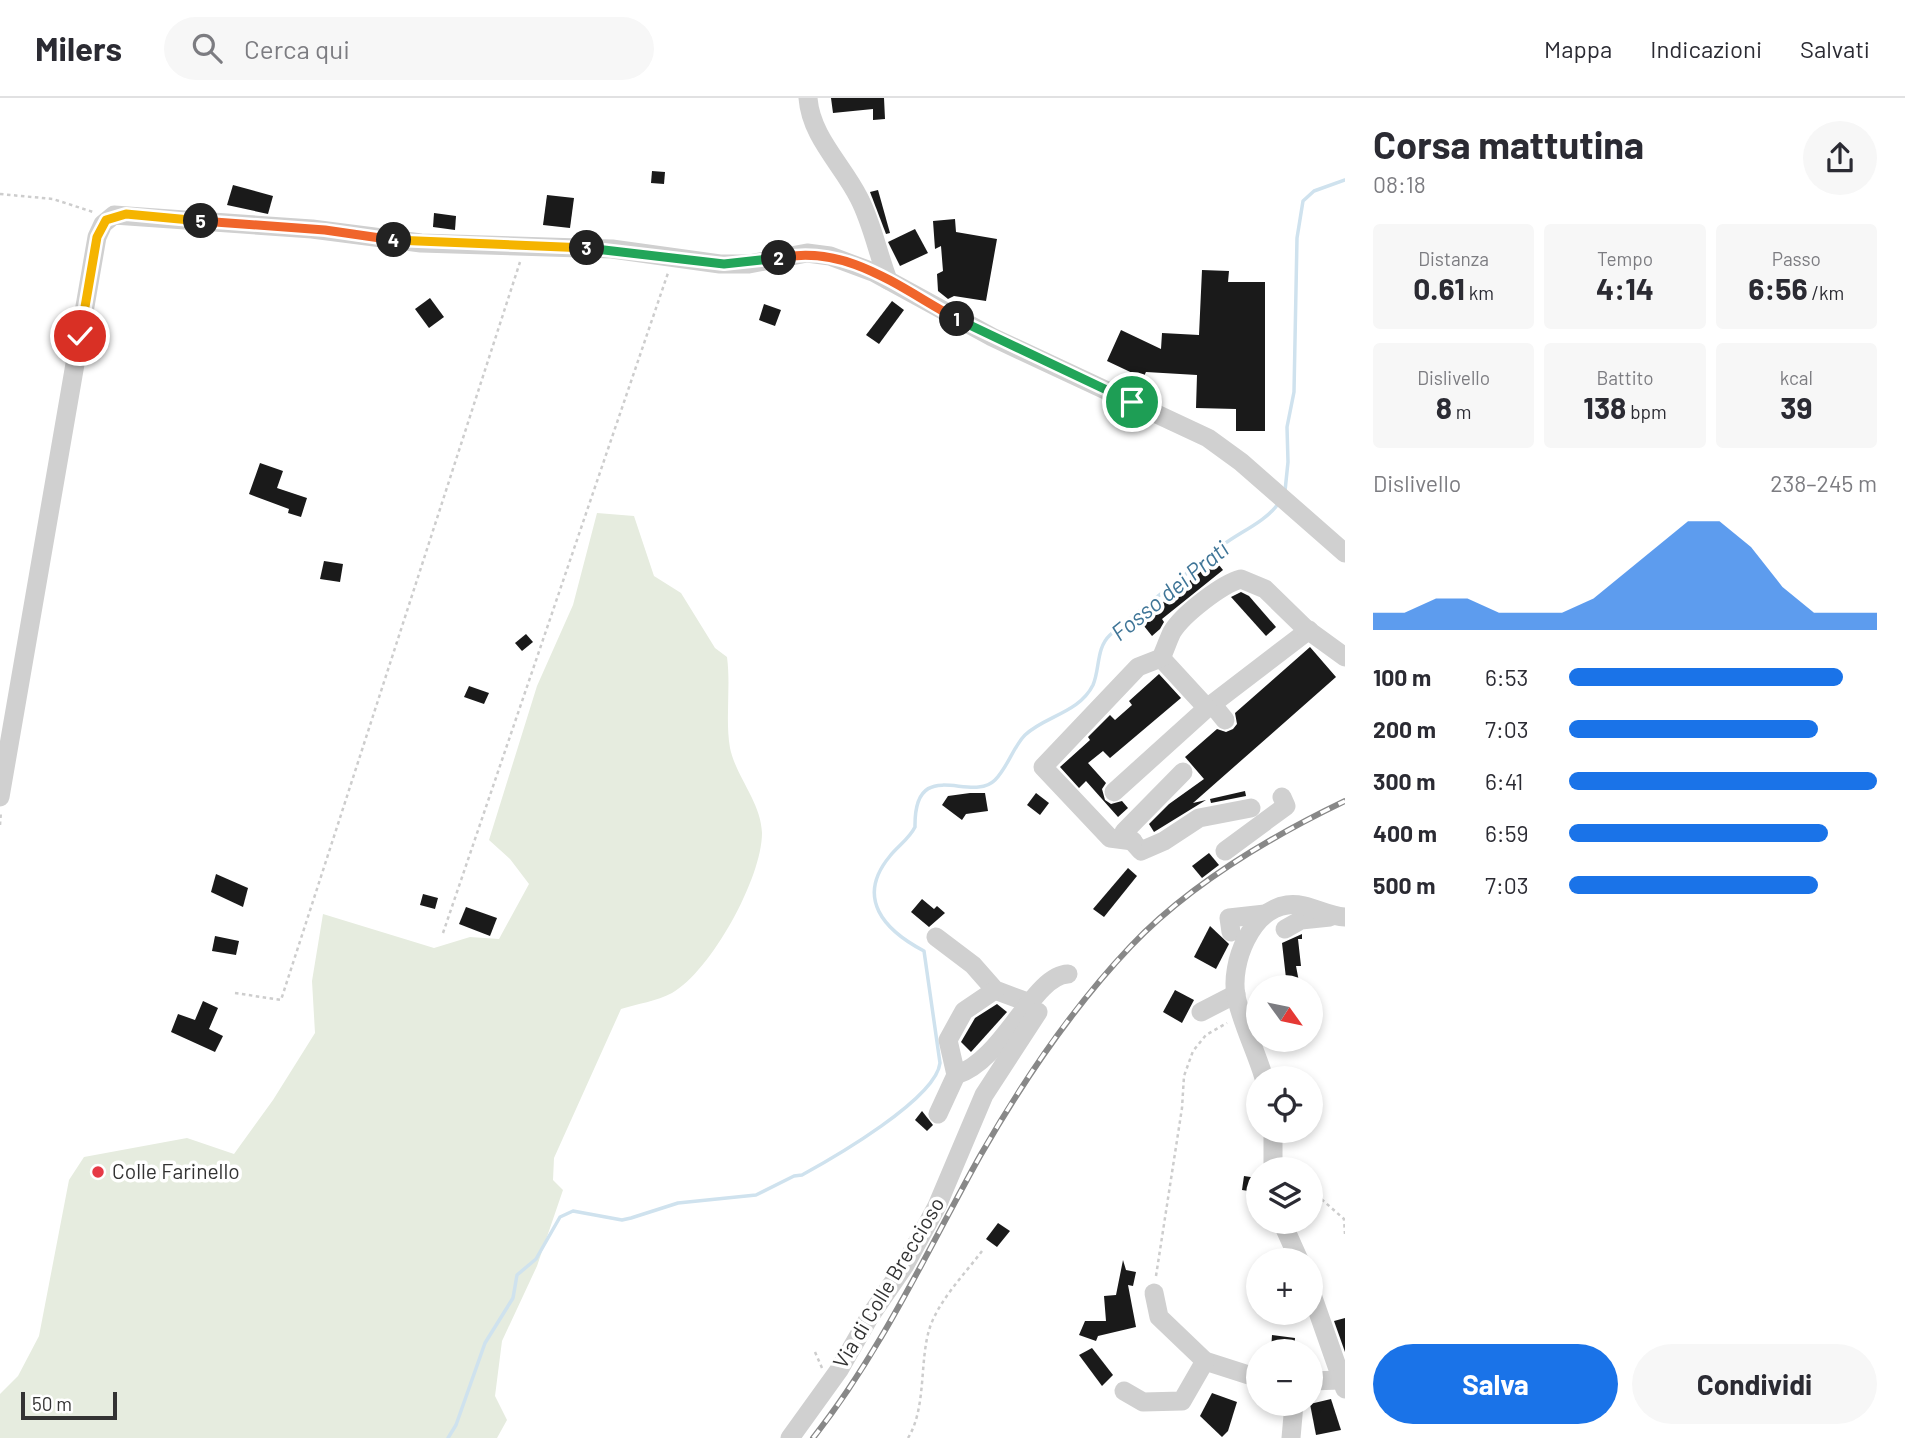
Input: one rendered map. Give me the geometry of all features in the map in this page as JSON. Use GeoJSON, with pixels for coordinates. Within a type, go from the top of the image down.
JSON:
{"type":"FeatureCollection","features":[{"type":"Feature","properties":{"kind":"street"},"geometry":{"type":"LineString","coordinates":[[808,98],[809,115],[819,136],[860,199],[888,280]]}},
{"type":"Feature","properties":{"kind":"street"},"geometry":{"type":"LineString","coordinates":[[0,797],[97,237],[109,217],[129,214],[325,230],[412,242],[600,248],[738,265],[817,253],[854,264],[888,280],[984,332],[1203,435],[1228,452],[1345,553]]}},
{"type":"Feature","properties":{"kind":"street"},"geometry":{"type":"LineString","coordinates":[[1133,841],[1110,838],[1043,767],[1138,667],[1161,658],[1173,632],[1187,615],[1226,583],[1241,579],[1265,589],[1309,630],[1345,657]]}},
{"type":"Feature","properties":{"kind":"street"},"geometry":{"type":"LineString","coordinates":[[1088,815],[1210,706],[1309,630]]}},
{"type":"Feature","properties":{"kind":"street"},"geometry":{"type":"LineString","coordinates":[[1161,658],[1225,720]]}},
{"type":"Feature","properties":{"kind":"street"},"geometry":{"type":"LineString","coordinates":[[1183,772],[1124,832],[1141,851],[1164,841],[1199,818],[1251,808]]}},
{"type":"Feature","properties":{"kind":"street"},"geometry":{"type":"LineString","coordinates":[[1225,850],[1286,806],[1282,797]]}},
{"type":"Feature","properties":{"kind":"street"},"geometry":{"type":"LineString","coordinates":[[1231,932],[1229,918],[1265,914],[1287,905],[1306,906],[1340,916]]}},
{"type":"Feature","properties":{"kind":"street"},"geometry":{"type":"LineString","coordinates":[[1261,1066],[1236,994],[1236,970],[1248,935],[1265,914]]}},
{"type":"Feature","properties":{"kind":"street"},"geometry":{"type":"LineString","coordinates":[[1285,929],[1301,920],[1340,916]]}},
{"type":"Feature","properties":{"kind":"street"},"geometry":{"type":"LineString","coordinates":[[936,937],[973,965],[995,990],[1034,1008]]}},
{"type":"Feature","properties":{"kind":"street"},"geometry":{"type":"LineString","coordinates":[[956,1075],[974,1070],[1034,1008],[1045,986],[1060,974],[1068,974]]}},
{"type":"Feature","properties":{"kind":"street"},"geometry":{"type":"LineString","coordinates":[[938,1114],[956,1075],[948,1040],[964,1011],[995,990]]}},
{"type":"Feature","properties":{"kind":"street"},"geometry":{"type":"LineString","coordinates":[[1201,1012],[1236,994]]}},
{"type":"Feature","properties":{"kind":"street","name":"Via di Colle Breccioso"},"geometry":{"type":"LineString","coordinates":[[790,1438],[839,1370],[870,1316],[905,1265],[937,1206],[984,1095],[1034,1008]]}},
{"type":"Feature","properties":{"kind":"street"},"geometry":{"type":"LineString","coordinates":[[1154,1293],[1159,1317],[1205,1361],[1246,1374]]}},
{"type":"Feature","properties":{"kind":"street"},"geometry":{"type":"LineString","coordinates":[[1322,1325],[1342,1384]]}},
{"type":"Feature","properties":{"kind":"street"},"geometry":{"type":"LineString","coordinates":[[1124,1391],[1143,1402],[1182,1401],[1205,1361]]}},
{"type":"Feature","properties":{"kind":"street"},"geometry":{"type":"LineString","coordinates":[[1323,1378],[1342,1384]]}},
{"type":"Feature","properties":{"kind":"street"},"geometry":{"type":"LineString","coordinates":[[1291,1438],[1293,1416]]}},
{"type":"Feature","properties":{"kind":"path"},"geometry":{"type":"LineString","coordinates":[[0,194],[53,200],[109,217]]}},
{"type":"Feature","properties":{"kind":"path"},"geometry":{"type":"LineString","coordinates":[[235,993],[281,1000],[355,779],[390,659],[524,247]]}},
{"type":"Feature","properties":{"kind":"path"},"geometry":{"type":"LineString","coordinates":[[443,933],[660,303],[672,258]]}},
{"type":"Feature","properties":{"kind":"path"},"geometry":{"type":"LineString","coordinates":[[1154,1293],[1182,1108],[1184,1076],[1193,1051],[1206,1035],[1242,1014]]}},
{"type":"Feature","properties":{"kind":"path"},"geometry":{"type":"LineString","coordinates":[[1323,1201],[1344,1219],[1345,1234]]}},
{"type":"Feature","properties":{"kind":"path"},"geometry":{"type":"LineString","coordinates":[[908,1438],[921,1391],[930,1328],[942,1304],[982,1251]]}},
{"type":"Feature","properties":{"kind":"shaded area"},"geometry":{"type":"Polygon","coordinates":[[[597,513],[634,516],[654,576],[681,593],[715,648],[727,657],[730,748],[761,822],[760,852],[744,898],[732,922],[703,965],[672,993],[621,1009],[554,1158],[553,1180],[563,1190],[537,1266],[502,1341],[495,1396],[507,1420],[497,1438],[0,1438],[0,1394],[18,1376],[39,1336],[69,1180],[84,1157],[187,1138],[234,1154],[273,1100],[315,1033],[312,981],[323,914],[434,948],[470,937],[499,939],[529,884],[510,859],[489,840],[537,686],[573,605],[597,513]]]}},
{"type":"Feature","properties":{"kind":"building"},"geometry":{"type":"Polygon","coordinates":[[[831,98],[884,98],[885,119],[873,120],[873,109],[833,113],[831,98]]]}},
{"type":"Feature","properties":{"kind":"building"},"geometry":{"type":"Polygon","coordinates":[[[652,171],[665,172],[664,184],[651,183],[652,171]]]}},
{"type":"Feature","properties":{"kind":"building"},"geometry":{"type":"Polygon","coordinates":[[[233,185],[273,196],[268,214],[227,205],[233,185]]]}},
{"type":"Feature","properties":{"kind":"building"},"geometry":{"type":"Polygon","coordinates":[[[878,190],[890,233],[886,234],[870,192],[878,190]]]}},
{"type":"Feature","properties":{"kind":"building"},"geometry":{"type":"Polygon","coordinates":[[[547,195],[574,198],[570,228],[543,225],[547,195]]]}},
{"type":"Feature","properties":{"kind":"building"},"geometry":{"type":"Polygon","coordinates":[[[434,213],[456,216],[455,230],[433,227],[434,213]]]}},
{"type":"Feature","properties":{"kind":"building"},"geometry":{"type":"Polygon","coordinates":[[[955,219],[956,232],[997,239],[986,301],[954,296],[948,299],[938,291],[937,274],[943,271],[941,246],[935,249],[933,221],[955,219]]]}},
{"type":"Feature","properties":{"kind":"building"},"geometry":{"type":"Polygon","coordinates":[[[915,229],[928,253],[900,266],[888,242],[915,229]]]}},
{"type":"Feature","properties":{"kind":"building"},"geometry":{"type":"Polygon","coordinates":[[[1202,270],[1229,271],[1228,282],[1265,282],[1265,431],[1236,431],[1236,409],[1196,408],[1197,375],[1146,372],[1143,378],[1107,361],[1121,330],[1161,349],[1162,333],[1199,335],[1202,270]]]}},
{"type":"Feature","properties":{"kind":"building"},"geometry":{"type":"Polygon","coordinates":[[[430,298],[444,317],[429,328],[415,309],[430,298]]]}},
{"type":"Feature","properties":{"kind":"building"},"geometry":{"type":"Polygon","coordinates":[[[892,301],[904,310],[879,344],[866,335],[892,301]]]}},
{"type":"Feature","properties":{"kind":"building"},"geometry":{"type":"Polygon","coordinates":[[[764,304],[781,310],[775,326],[759,320],[764,304]]]}},
{"type":"Feature","properties":{"kind":"building"},"geometry":{"type":"Polygon","coordinates":[[[260,463],[283,471],[277,488],[307,498],[301,517],[288,513],[289,509],[249,494],[260,463]]]}},
{"type":"Feature","properties":{"kind":"building"},"geometry":{"type":"Polygon","coordinates":[[[1215,560],[1223,570],[1162,619],[1164,622],[1160,629],[1152,636],[1140,621],[1215,560]]]}},
{"type":"Feature","properties":{"kind":"building"},"geometry":{"type":"Polygon","coordinates":[[[324,561],[343,564],[340,582],[320,579],[324,561]]]}},
{"type":"Feature","properties":{"kind":"building"},"geometry":{"type":"Polygon","coordinates":[[[1241,592],[1249,596],[1276,627],[1266,636],[1231,597],[1241,592]]]}},
{"type":"Feature","properties":{"kind":"building"},"geometry":{"type":"Polygon","coordinates":[[[526,634],[533,642],[522,651],[515,643],[526,634]]]}},
{"type":"Feature","properties":{"kind":"building"},"geometry":{"type":"Polygon","coordinates":[[[1310,647],[1336,677],[1193,803],[1206,800],[1154,832],[1149,824],[1169,804],[1204,779],[1185,757],[1217,729],[1226,732],[1233,729],[1237,724],[1235,713],[1310,647]]]}},
{"type":"Feature","properties":{"kind":"building"},"geometry":{"type":"Polygon","coordinates":[[[1159,674],[1181,698],[1110,758],[1103,751],[1088,763],[1106,783],[1102,789],[1105,800],[1111,804],[1122,801],[1128,808],[1118,817],[1086,781],[1079,788],[1060,767],[1090,740],[1088,737],[1110,715],[1115,720],[1132,705],[1129,701],[1159,674]]]}},
{"type":"Feature","properties":{"kind":"building"},"geometry":{"type":"Polygon","coordinates":[[[469,686],[489,693],[484,704],[464,697],[469,686]]]}},
{"type":"Feature","properties":{"kind":"building"},"geometry":{"type":"Polygon","coordinates":[[[1245,791],[1246,796],[1211,803],[1210,799],[1245,791]]]}},
{"type":"Feature","properties":{"kind":"building"},"geometry":{"type":"Polygon","coordinates":[[[985,793],[988,811],[966,814],[962,820],[942,805],[948,796],[985,793]]]}},
{"type":"Feature","properties":{"kind":"building"},"geometry":{"type":"Polygon","coordinates":[[[1036,793],[1049,803],[1040,815],[1027,805],[1036,793]]]}},
{"type":"Feature","properties":{"kind":"building"},"geometry":{"type":"Polygon","coordinates":[[[1209,853],[1219,865],[1202,878],[1192,866],[1209,853]]]}},
{"type":"Feature","properties":{"kind":"building"},"geometry":{"type":"Polygon","coordinates":[[[1128,868],[1137,876],[1104,917],[1093,909],[1128,868]]]}},
{"type":"Feature","properties":{"kind":"building"},"geometry":{"type":"Polygon","coordinates":[[[216,874],[248,888],[243,907],[211,892],[216,874]]]}},
{"type":"Feature","properties":{"kind":"building"},"geometry":{"type":"Polygon","coordinates":[[[423,894],[438,898],[435,909],[420,905],[423,894]]]}},
{"type":"Feature","properties":{"kind":"building"},"geometry":{"type":"Polygon","coordinates":[[[922,899],[934,909],[937,906],[945,913],[929,927],[911,912],[922,899]]]}},
{"type":"Feature","properties":{"kind":"building"},"geometry":{"type":"Polygon","coordinates":[[[466,907],[497,918],[490,936],[459,924],[466,907]]]}},
{"type":"Feature","properties":{"kind":"building"},"geometry":{"type":"Polygon","coordinates":[[[1210,926],[1229,944],[1216,969],[1194,957],[1210,926]]]}},
{"type":"Feature","properties":{"kind":"building"},"geometry":{"type":"Polygon","coordinates":[[[1302,934],[1302,939],[1298,939],[1301,966],[1296,966],[1298,975],[1286,975],[1282,943],[1302,934]]]}},
{"type":"Feature","properties":{"kind":"building"},"geometry":{"type":"Polygon","coordinates":[[[215,936],[239,941],[236,955],[212,951],[215,936]]]}},
{"type":"Feature","properties":{"kind":"building"},"geometry":{"type":"Polygon","coordinates":[[[1175,990],[1194,1000],[1182,1023],[1163,1012],[1175,990]]]}},
{"type":"Feature","properties":{"kind":"building"},"geometry":{"type":"Polygon","coordinates":[[[203,1001],[218,1008],[209,1029],[223,1036],[215,1052],[171,1032],[178,1014],[195,1020],[203,1001]]]}},
{"type":"Feature","properties":{"kind":"building"},"geometry":{"type":"Polygon","coordinates":[[[997,1004],[1007,1012],[971,1052],[961,1042],[975,1018],[997,1004]]]}},
{"type":"Feature","properties":{"kind":"building"},"geometry":{"type":"Polygon","coordinates":[[[922,1111],[933,1125],[927,1131],[915,1120],[922,1111]]]}},
{"type":"Feature","properties":{"kind":"building"},"geometry":{"type":"Polygon","coordinates":[[[1244,1176],[1246,1176],[1246,1191],[1242,1190],[1244,1176]]]}},
{"type":"Feature","properties":{"kind":"building"},"geometry":{"type":"Polygon","coordinates":[[[998,1223],[1010,1231],[997,1247],[986,1239],[998,1223]]]}},
{"type":"Feature","properties":{"kind":"building"},"geometry":{"type":"Polygon","coordinates":[[[1123,1260],[1126,1270],[1136,1272],[1133,1286],[1128,1285],[1136,1327],[1098,1336],[1096,1341],[1079,1335],[1085,1321],[1106,1321],[1104,1296],[1116,1295],[1123,1260]]]}},
{"type":"Feature","properties":{"kind":"building"},"geometry":{"type":"Polygon","coordinates":[[[1345,1318],[1345,1352],[1334,1321],[1345,1318]]]}},
{"type":"Feature","properties":{"kind":"building"},"geometry":{"type":"Polygon","coordinates":[[[1272,1335],[1295,1338],[1295,1339],[1272,1339],[1272,1335]]]}},
{"type":"Feature","properties":{"kind":"building"},"geometry":{"type":"Polygon","coordinates":[[[1092,1348],[1113,1375],[1102,1386],[1079,1355],[1092,1348]]]}},
{"type":"Feature","properties":{"kind":"building"},"geometry":{"type":"Polygon","coordinates":[[[1212,1393],[1237,1402],[1228,1431],[1222,1437],[1200,1416],[1212,1393]]]}},
{"type":"Feature","properties":{"kind":"building"},"geometry":{"type":"Polygon","coordinates":[[[1331,1399],[1341,1430],[1316,1435],[1312,1416],[1323,1416],[1323,1401],[1331,1399]]]}},
{"type":"Feature","properties":{"kind":"waterway","name":"Fosso dei Prati"},"geometry":{"type":"LineString","coordinates":[[1285,491],[1287,427],[1294,392],[1297,238],[1303,201],[1314,191],[1345,180]]}},
{"type":"Feature","properties":{"kind":"waterway","name":"Fosso dei Prati"},"geometry":{"type":"LineString","coordinates":[[448,1438],[456,1425],[485,1343],[513,1298],[517,1275],[536,1259],[560,1217],[573,1211],[622,1220],[678,1203],[756,1195],[794,1176],[802,1175],[836,1155],[903,1110],[921,1093],[934,1077],[940,1063],[924,951],[886,923],[875,899],[875,886],[880,871],[890,856],[915,827],[917,805],[924,792],[934,786],[985,786],[995,780],[1025,735],[1071,708],[1087,694],[1095,679],[1102,646],[1110,635],[1278,504]]}},
{"type":"Feature","properties":{"kind":"railway"},"geometry":{"type":"LineString","coordinates":[[813,1438],[838,1405],[882,1336],[1013,1100],[1088,995],[1131,946],[1204,883],[1288,830],[1345,801]]}},
{"type":"Feature","properties":{"kind":"place","name":"Colle Farinello"},"geometry":{"type":"Point","coordinates":[98,1172]}},
{"type":"Feature","properties":{"kind":"route"},"geometry":{"type":"LineString","coordinates":[[80,336],[99,232],[109,217],[118,214],[325,230],[421,243],[600,248],[738,265],[812,253],[845,260],[863,268],[992,337],[1132,402]]}}]}
